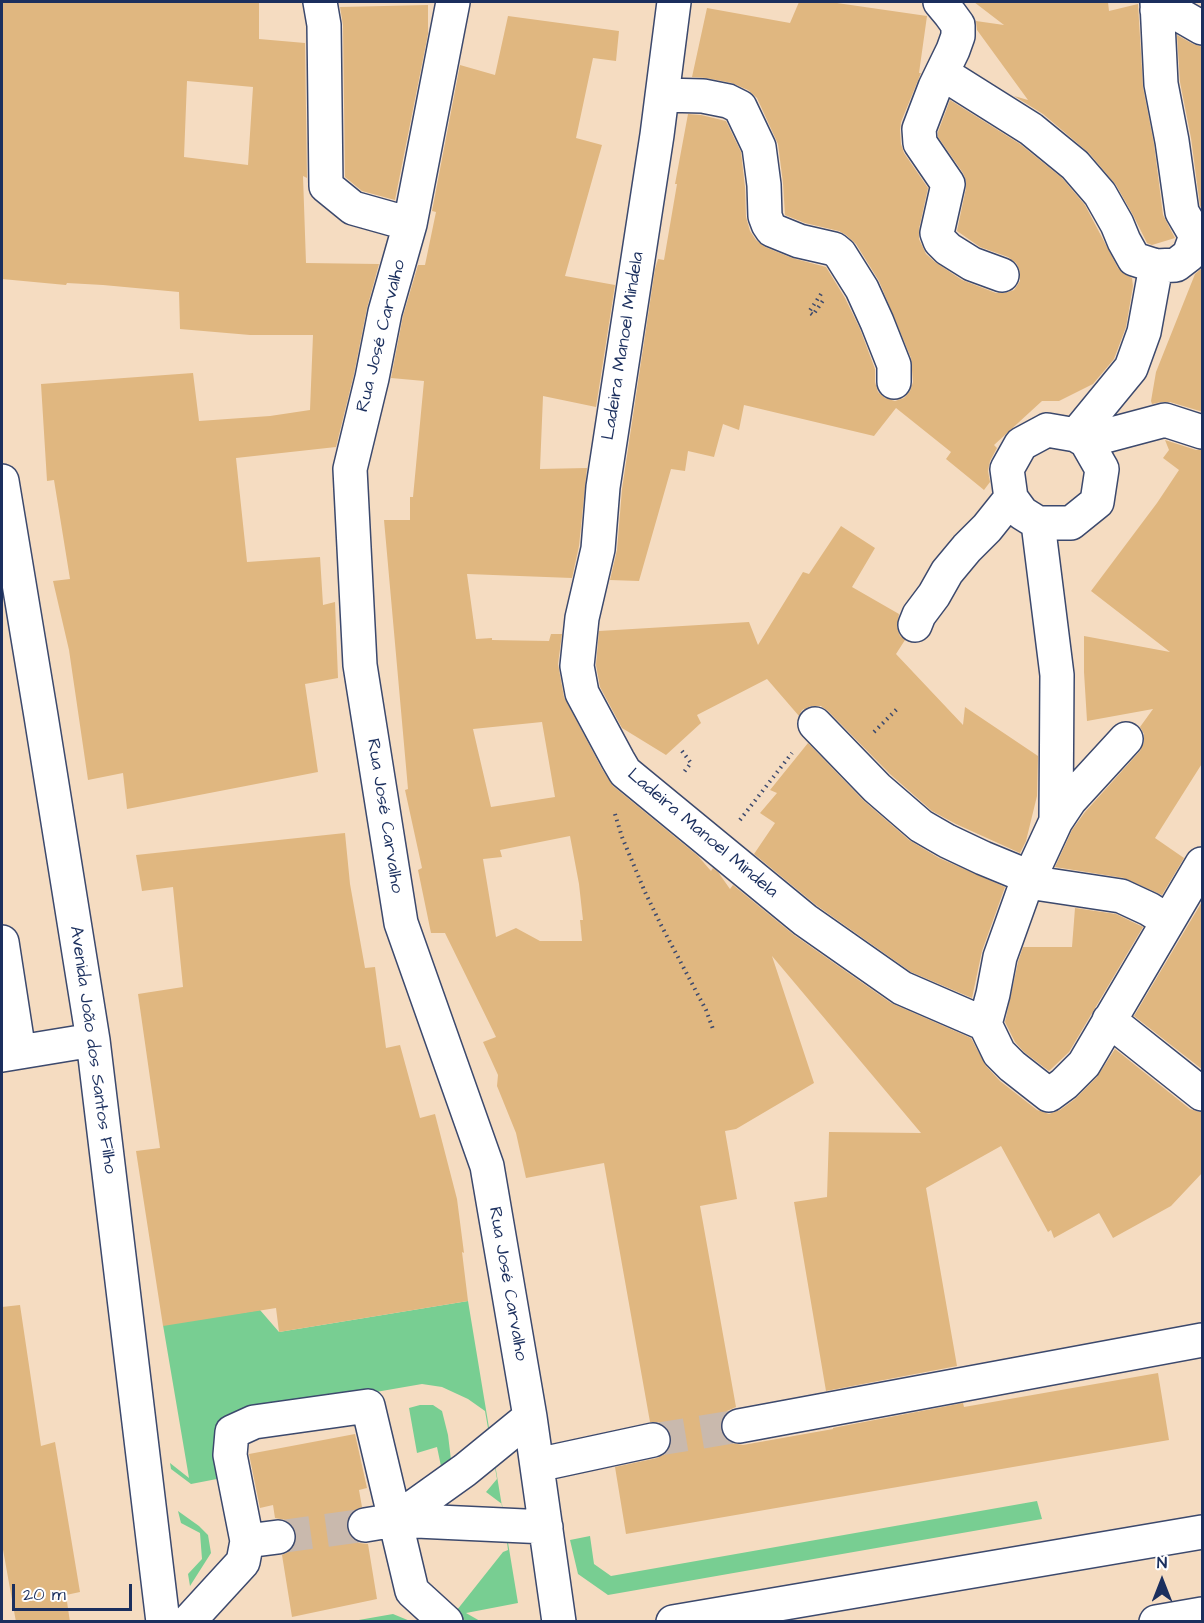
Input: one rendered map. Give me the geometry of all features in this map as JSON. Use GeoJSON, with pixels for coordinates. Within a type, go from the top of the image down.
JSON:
{"type":"FeatureCollection","features":[{"type":"Feature","properties":{"kind":"street"},"geometry":{"type":"LineString","coordinates":[[320,2],[324,25],[326,186],[353,208],[410,224]]}},
{"type":"Feature","properties":{"kind":"street","name":"Rua José Carvalho"},"geometry":{"type":"LineString","coordinates":[[453,2],[410,224],[385,312],[350,469],[360,665],[401,923],[487,1166],[530,1416],[559,1622]]}},
{"type":"Feature","properties":{"kind":"street","name":"Ladeira Manoel Mindela"},"geometry":{"type":"LineString","coordinates":[[674,2],[603,487],[598,549],[582,618],[577,666],[582,693],[625,772],[718,849],[805,920],[902,988],[985,1024]]}},
{"type":"Feature","properties":{"kind":"street"},"geometry":{"type":"LineString","coordinates":[[940,2],[958,26],[958,36],[919,129],[920,143],[948,184],[937,233],[940,242],[948,249],[972,264],[1002,275]]}},
{"type":"Feature","properties":{"kind":"street"},"geometry":{"type":"LineString","coordinates":[[942,73],[1030,129],[1075,165],[1100,194],[1134,259],[1156,266],[1176,265],[1189,255],[1199,238],[1182,212],[1161,84],[1157,6],[1176,13],[1203,28]]}},
{"type":"Feature","properties":{"kind":"street"},"geometry":{"type":"LineString","coordinates":[[662,95],[703,96],[728,101],[740,107],[759,147],[765,216],[768,224],[772,230],[799,241],[834,249],[840,254],[862,289],[877,322],[894,365],[894,382]]}},
{"type":"Feature","properties":{"kind":"street"},"geometry":{"type":"LineString","coordinates":[[1081,438],[1131,368],[1144,332],[1156,266]]}},
{"type":"Feature","properties":{"kind":"street"},"geometry":{"type":"LineString","coordinates":[[1081,438],[1102,470],[1097,502],[1071,523],[1038,523],[1022,513],[1011,498],[1007,470],[1021,444],[1047,430],[1081,438],[1165,420],[1203,432]]}},
{"type":"Feature","properties":{"kind":"street","name":"Avenida João dos Santos Filho"},"geometry":{"type":"LineString","coordinates":[[2,481],[93,1040],[163,1622]]}},
{"type":"Feature","properties":{"kind":"street"},"geometry":{"type":"LineString","coordinates":[[915,625],[947,572],[1011,498]]}},
{"type":"Feature","properties":{"kind":"street"},"geometry":{"type":"LineString","coordinates":[[1038,523],[1057,675],[1056,821]]}},
{"type":"Feature","properties":{"kind":"street"},"geometry":{"type":"LineString","coordinates":[[815,724],[877,788],[921,826],[947,841],[1030,879],[1121,896],[1168,921]]}},
{"type":"Feature","properties":{"kind":"street"},"geometry":{"type":"LineString","coordinates":[[1126,739],[1070,800],[1056,821],[1030,879],[1000,957],[985,1024],[999,1053],[1049,1095],[1064,1084],[1084,1064],[1203,864]]}},
{"type":"Feature","properties":{"kind":"street"},"geometry":{"type":"LineString","coordinates":[[2,942],[10,1053],[93,1040]]}},
{"type":"Feature","properties":{"kind":"street"},"geometry":{"type":"LineString","coordinates":[[1109,1020],[1203,1094]]}},
{"type":"Feature","properties":{"kind":"street"},"geometry":{"type":"LineString","coordinates":[[739,1426],[1203,1340]]}},
{"type":"Feature","properties":{"kind":"street"},"geometry":{"type":"LineString","coordinates":[[188,1622],[243,1562],[246,1541],[230,1455],[232,1432],[254,1422],[368,1406],[380,1523],[412,1592],[446,1622]]}},
{"type":"Feature","properties":{"kind":"street"},"geometry":{"type":"LineString","coordinates":[[380,1523],[465,1470],[530,1416]]}},
{"type":"Feature","properties":{"kind":"street"},"geometry":{"type":"LineString","coordinates":[[537,1465],[653,1440]]}},
{"type":"Feature","properties":{"kind":"street"},"geometry":{"type":"LineString","coordinates":[[380,1523],[546,1527]]}},
{"type":"Feature","properties":{"kind":"street"},"geometry":{"type":"LineString","coordinates":[[673,1622],[1203,1532]]}},
{"type":"Feature","properties":{"kind":"street"},"geometry":{"type":"LineString","coordinates":[[246,1541],[278,1537]]}},
{"type":"Feature","properties":{"kind":"street"},"geometry":{"type":"LineString","coordinates":[[1156,1622],[1203,1614]]}},
{"type":"Feature","properties":{"kind":"path"},"geometry":{"type":"LineString","coordinates":[[718,849],[815,724]]}},
{"type":"Feature","properties":{"kind":"path"},"geometry":{"type":"LineString","coordinates":[[625,772],[617,778],[612,791],[622,837],[661,926],[706,1010],[713,1029]]}},
{"type":"Feature","properties":{"kind":"green space"},"geometry":{"type":"Polygon","coordinates":[[[468,1301],[502,1504],[486,1492],[497,1479],[485,1411],[468,1399],[442,1387],[422,1384],[243,1415],[222,1478],[191,1484],[171,1469],[170,1463],[189,1478],[163,1325],[260,1310],[279,1332],[468,1301]]]}},
{"type":"Feature","properties":{"kind":"green space"},"geometry":{"type":"Polygon","coordinates":[[[433,1405],[442,1411],[452,1468],[442,1471],[437,1447],[417,1453],[409,1408],[433,1405]]]}},
{"type":"Feature","properties":{"kind":"green space"},"geometry":{"type":"Polygon","coordinates":[[[1037,1501],[1042,1519],[608,1595],[578,1574],[570,1540],[590,1536],[594,1564],[611,1576],[1037,1501]]]}},
{"type":"Feature","properties":{"kind":"green space"},"geometry":{"type":"Polygon","coordinates":[[[178,1511],[208,1535],[211,1553],[190,1586],[188,1574],[202,1559],[200,1533],[181,1523],[178,1511]]]}},
{"type":"Feature","properties":{"kind":"green space"},"geometry":{"type":"Polygon","coordinates":[[[503,1515],[518,1603],[466,1613],[480,1621],[467,1621],[453,1615],[503,1552],[508,1550],[503,1515]]]}},
{"type":"Feature","properties":{"kind":"green space"},"geometry":{"type":"Polygon","coordinates":[[[393,1614],[410,1621],[353,1621],[393,1614]]]}},
{"type":"Feature","properties":{"kind":"building"},"geometry":{"type":"Polygon","coordinates":[[[2,2],[259,2],[259,39],[305,43],[307,178],[303,176],[306,263],[379,264],[336,447],[236,458],[247,562],[320,557],[323,605],[335,602],[338,678],[305,684],[318,772],[127,809],[123,773],[88,780],[69,650],[53,581],[70,579],[54,480],[47,481],[41,384],[193,373],[199,421],[270,416],[310,410],[313,335],[250,335],[180,329],[179,292],[2,279],[2,2]],[[187,81],[184,157],[248,165],[253,87],[187,81]]]}},
{"type":"Feature","properties":{"kind":"building"},"geometry":{"type":"Polygon","coordinates":[[[799,2],[830,2],[927,16],[919,73],[921,73],[901,122],[900,130],[904,153],[928,188],[919,229],[919,239],[926,254],[962,280],[996,293],[1014,290],[1020,281],[1020,271],[1016,263],[1008,257],[980,247],[957,231],[966,180],[938,137],[950,100],[1020,144],[1062,178],[1085,205],[1118,268],[1132,278],[1133,286],[1126,327],[1114,359],[1093,384],[1059,401],[1042,401],[994,445],[997,448],[990,461],[988,471],[990,482],[984,490],[946,459],[951,452],[896,408],[874,436],[744,405],[739,430],[723,424],[714,457],[688,451],[685,471],[671,469],[639,581],[610,580],[617,550],[622,489],[655,269],[658,259],[664,260],[688,114],[726,121],[741,152],[746,217],[750,231],[756,240],[765,247],[792,258],[826,267],[860,329],[875,369],[878,392],[885,398],[895,401],[904,398],[913,382],[911,358],[879,281],[856,244],[839,231],[805,223],[785,215],[778,144],[757,98],[748,90],[732,83],[692,77],[707,8],[790,23],[799,2]]]}},
{"type":"Feature","properties":{"kind":"building"},"geometry":{"type":"Polygon","coordinates":[[[974,2],[1108,2],[1109,11],[1138,4],[1143,87],[1154,144],[1163,215],[1175,238],[1152,245],[1147,243],[1116,185],[1089,153],[1043,114],[1014,96],[1028,100],[977,30],[976,21],[1004,25],[974,2]]]}},
{"type":"Feature","properties":{"kind":"building"},"geometry":{"type":"Polygon","coordinates":[[[428,5],[428,34],[395,200],[362,191],[345,177],[343,25],[340,7],[428,5]]]}},
{"type":"Feature","properties":{"kind":"building"},"geometry":{"type":"Polygon","coordinates":[[[508,16],[619,31],[616,61],[593,58],[576,138],[602,145],[565,276],[615,285],[596,407],[543,396],[540,469],[587,468],[579,546],[572,578],[467,574],[476,639],[549,641],[551,634],[562,634],[558,664],[564,697],[613,786],[698,856],[711,871],[713,868],[718,872],[730,889],[733,885],[794,935],[891,1003],[971,1038],[986,1066],[1000,1081],[1037,1110],[1049,1114],[1060,1110],[1075,1099],[1097,1077],[1115,1049],[1190,1109],[1203,1112],[1203,1172],[1171,1206],[1113,1238],[1099,1213],[1054,1238],[1051,1230],[1048,1232],[1001,1146],[926,1188],[957,1366],[826,1391],[794,1202],[827,1197],[829,1132],[921,1133],[772,956],[814,1083],[736,1129],[725,1131],[737,1199],[700,1206],[736,1407],[727,1411],[722,1419],[721,1430],[725,1439],[743,1445],[963,1403],[964,1407],[1158,1373],[1169,1440],[626,1534],[615,1467],[657,1458],[665,1454],[671,1445],[671,1436],[667,1428],[659,1422],[650,1422],[604,1163],[526,1178],[516,1133],[497,1086],[498,1075],[483,1042],[496,1037],[445,933],[431,933],[418,870],[422,868],[405,790],[408,789],[384,520],[410,520],[410,497],[413,497],[424,381],[391,378],[403,316],[418,265],[425,265],[436,212],[432,211],[460,65],[495,75],[508,16]],[[542,722],[473,729],[491,807],[555,797],[542,722]],[[570,836],[500,850],[502,857],[483,859],[496,937],[516,928],[540,941],[582,941],[580,920],[583,920],[579,884],[570,836]]]}},
{"type":"Feature","properties":{"kind":"building"},"geometry":{"type":"Polygon","coordinates":[[[1177,35],[1203,47],[1203,210],[1200,206],[1191,138],[1180,82],[1177,35]]]}},
{"type":"Feature","properties":{"kind":"building"},"geometry":{"type":"Polygon","coordinates":[[[1203,267],[1203,412],[1170,402],[1152,404],[1156,372],[1195,274],[1203,267]]]}},
{"type":"Feature","properties":{"kind":"building"},"geometry":{"type":"Polygon","coordinates":[[[1165,440],[1203,450],[1203,762],[1155,838],[1184,858],[1162,895],[1124,878],[1055,867],[1072,830],[1085,812],[1140,751],[1144,742],[1144,734],[1140,727],[1153,709],[1087,721],[1084,636],[1170,652],[1091,591],[1179,470],[1163,458],[1169,450],[1165,440]]]}},
{"type":"Feature","properties":{"kind":"building"},"geometry":{"type":"Polygon","coordinates":[[[841,526],[875,548],[852,587],[899,614],[897,628],[900,636],[905,640],[896,654],[963,725],[965,707],[1038,756],[1037,796],[1026,841],[1020,853],[932,811],[890,774],[828,711],[821,706],[811,706],[802,710],[799,716],[767,679],[697,715],[701,723],[666,755],[622,728],[600,687],[596,665],[599,631],[749,622],[758,645],[803,572],[809,574],[841,526]]]}},
{"type":"Feature","properties":{"kind":"building"},"geometry":{"type":"Polygon","coordinates":[[[808,743],[864,801],[909,840],[939,858],[1005,887],[982,951],[972,998],[911,972],[816,905],[754,854],[775,823],[760,813],[777,793],[770,790],[808,743]]]}},
{"type":"Feature","properties":{"kind":"building"},"geometry":{"type":"Polygon","coordinates":[[[345,833],[350,884],[365,968],[375,967],[386,1048],[400,1045],[420,1118],[435,1114],[457,1199],[468,1301],[279,1332],[276,1308],[163,1326],[136,1151],[160,1148],[138,994],[183,987],[173,887],[142,891],[136,855],[345,833]]]}},
{"type":"Feature","properties":{"kind":"building"},"geometry":{"type":"Polygon","coordinates":[[[1203,900],[1203,1070],[1134,1016],[1203,900]]]}},
{"type":"Feature","properties":{"kind":"building"},"geometry":{"type":"Polygon","coordinates":[[[1075,908],[1116,914],[1143,927],[1069,1052],[1049,1071],[1015,1042],[1005,1022],[1023,947],[1072,947],[1075,908]]]}},
{"type":"Feature","properties":{"kind":"building"},"geometry":{"type":"Polygon","coordinates":[[[20,1305],[41,1446],[55,1442],[80,1592],[66,1595],[70,1622],[16,1622],[2,1544],[2,1307],[20,1305]]]}},
{"type":"Feature","properties":{"kind":"building"},"geometry":{"type":"Polygon","coordinates":[[[355,1434],[367,1488],[359,1490],[362,1507],[353,1511],[347,1519],[346,1527],[351,1537],[359,1543],[368,1544],[377,1599],[292,1617],[282,1555],[295,1545],[296,1534],[293,1526],[286,1520],[275,1518],[273,1505],[260,1508],[249,1454],[355,1434]]]}},
{"type":"Feature","properties":{"kind":"tunnel"},"geometry":{"type":"LineString","coordinates":[[653,1440],[739,1426]]}},
{"type":"Feature","properties":{"kind":"tunnel"},"geometry":{"type":"LineString","coordinates":[[278,1537],[365,1525]]}}]}
